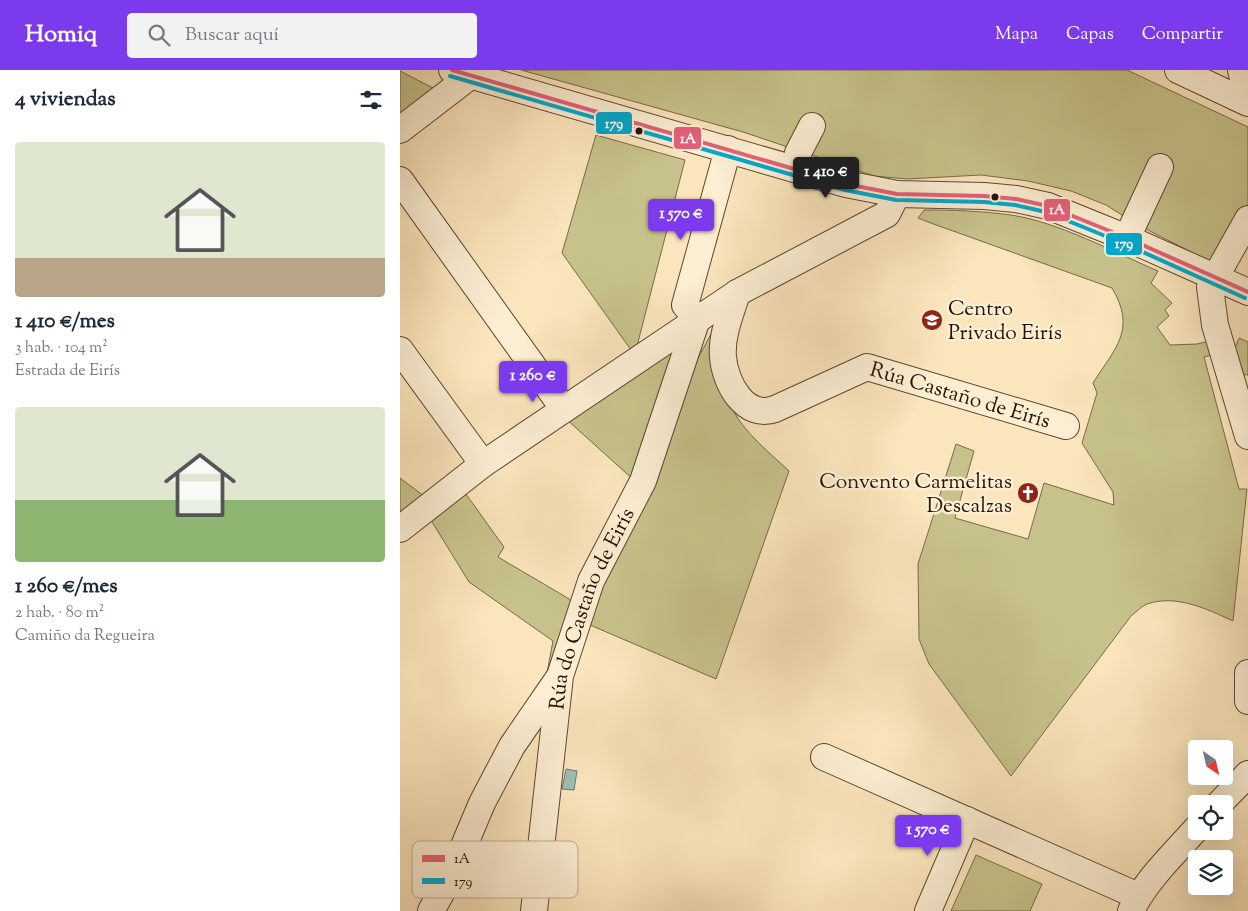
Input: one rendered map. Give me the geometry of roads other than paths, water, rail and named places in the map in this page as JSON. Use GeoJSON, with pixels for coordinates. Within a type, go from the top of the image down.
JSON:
{"type":"FeatureCollection","features":[{"type":"Feature","properties":{"kind":"street"},"geometry":{"type":"LineString","coordinates":[[1178,70],[1248,103]]}},
{"type":"Feature","properties":{"kind":"street"},"geometry":{"type":"LineString","coordinates":[[1241,70],[1248,103]]}},
{"type":"Feature","properties":{"kind":"street"},"geometry":{"type":"LineString","coordinates":[[400,130],[457,72],[846,184],[897,194],[984,196],[1016,199],[1048,206],[1127,238],[1248,292]]}},
{"type":"Feature","properties":{"kind":"street"},"geometry":{"type":"LineString","coordinates":[[796,169],[798,153],[812,126]]}},
{"type":"Feature","properties":{"kind":"street"},"geometry":{"type":"LineString","coordinates":[[697,319],[685,305],[728,150]]}},
{"type":"Feature","properties":{"kind":"street"},"geometry":{"type":"LineString","coordinates":[[1127,238],[1160,167]]}},
{"type":"Feature","properties":{"kind":"street"},"geometry":{"type":"LineString","coordinates":[[400,180],[562,408]]}},
{"type":"Feature","properties":{"kind":"street"},"geometry":{"type":"LineString","coordinates":[[400,529],[483,464],[562,408],[737,293],[887,214],[897,194]]}},
{"type":"Feature","properties":{"kind":"street"},"geometry":{"type":"LineString","coordinates":[[1248,219],[1210,287],[1215,324],[1248,436]]}},
{"type":"Feature","properties":{"kind":"street","name":"Rúa Castaño de Eirís"},"geometry":{"type":"LineString","coordinates":[[737,293],[722,357],[735,392],[742,401],[754,410],[763,412],[775,409],[867,367],[1066,426]]}},
{"type":"Feature","properties":{"kind":"street","name":"Rúa do Castaño de Eirís"},"geometry":{"type":"LineString","coordinates":[[542,841],[560,676],[592,581],[643,481],[697,319]]}},
{"type":"Feature","properties":{"kind":"street"},"geometry":{"type":"LineString","coordinates":[[400,350],[483,464]]}},
{"type":"Feature","properties":{"kind":"street"},"geometry":{"type":"LineString","coordinates":[[1248,673],[1248,701]]}},
{"type":"Feature","properties":{"kind":"street"},"geometry":{"type":"LineString","coordinates":[[465,841],[482,802],[512,746],[560,676]]}},
{"type":"Feature","properties":{"kind":"street"},"geometry":{"type":"LineString","coordinates":[[824,756],[967,820],[1135,904],[1188,839]]}},
{"type":"Feature","properties":{"kind":"street"},"geometry":{"type":"LineString","coordinates":[[1228,795],[1248,774]]}},
{"type":"Feature","properties":{"kind":"street"},"geometry":{"type":"LineString","coordinates":[[928,911],[967,820]]}},
{"type":"Feature","properties":{"kind":"street"},"geometry":{"type":"LineString","coordinates":[[431,911],[438,898]]}},
{"type":"Feature","properties":{"kind":"street","name":"Rúa do Castaño de Eirís"},"geometry":{"type":"LineString","coordinates":[[534,911],[535,898]]}},
{"type":"Feature","properties":{"kind":"water"},"geometry":{"type":"Polygon","coordinates":[[[566,769],[577,771],[574,790],[562,789],[566,769]]]}},
{"type":"Feature","properties":{"kind":"place","name":"Centro Privado Eirís"},"geometry":{"type":"Point","coordinates":[932,320]}},
{"type":"Feature","properties":{"kind":"place","name":"Convento Carmelitas Descalzas"},"geometry":{"type":"Point","coordinates":[1028,493]}}]}
